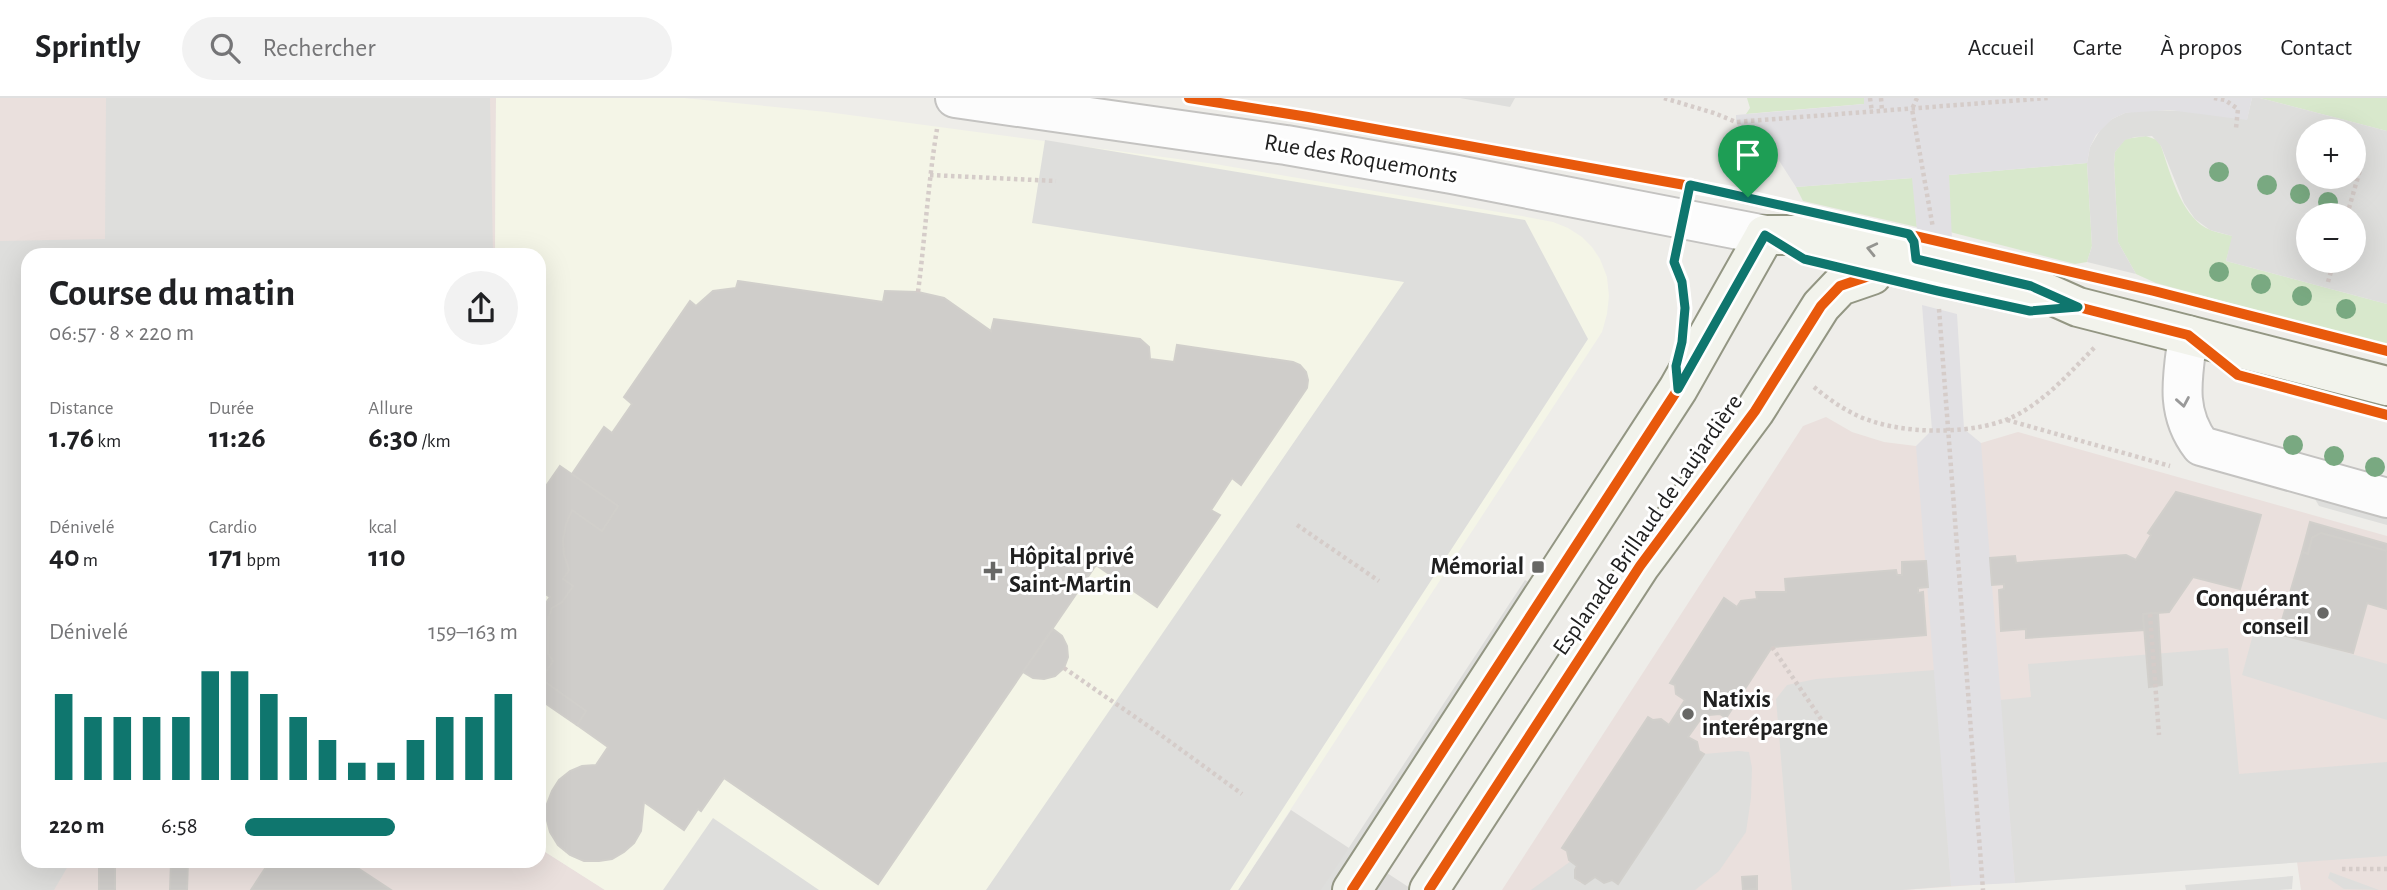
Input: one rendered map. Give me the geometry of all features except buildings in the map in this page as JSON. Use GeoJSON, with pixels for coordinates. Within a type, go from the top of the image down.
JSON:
{"type":"FeatureCollection","features":[{"type":"Feature","properties":{"kind":"street","name":"Rue des Roquemonts"},"geometry":{"type":"LineString","coordinates":[[954,98],[1299,147],[1765,235]]}},
{"type":"Feature","properties":{"kind":"street"},"geometry":{"type":"LineString","coordinates":[[1765,235],[1804,259],[1872,275],[2030,311],[2078,307]]}},
{"type":"Feature","properties":{"kind":"street"},"geometry":{"type":"LineString","coordinates":[[1765,235],[1809,235],[2031,286],[2078,307],[2387,386]]}},
{"type":"Feature","properties":{"kind":"street","name":"Esplanade Brillaud de Laujardière"},"geometry":{"type":"LineString","coordinates":[[1352,890],[1678,389],[1765,235]]}},
{"type":"Feature","properties":{"kind":"street","name":"Esplanade Brillaud de Laujardière"},"geometry":{"type":"LineString","coordinates":[[1430,890],[1640,566],[1755,411],[1821,306],[1840,286],[1872,275]]}},
{"type":"Feature","properties":{"kind":"street"},"geometry":{"type":"LineString","coordinates":[[2188,335],[2181,391],[2187,421],[2193,436],[2202,446],[2387,498]]}},
{"type":"Feature","properties":{"kind":"path"},"geometry":{"type":"LineString","coordinates":[[1664,98],[1736,122],[1912,109],[1969,101],[2048,98]]}},
{"type":"Feature","properties":{"kind":"path"},"geometry":{"type":"LineString","coordinates":[[1870,98],[1871,112]]}},
{"type":"Feature","properties":{"kind":"path"},"geometry":{"type":"LineString","coordinates":[[1881,98],[1882,111]]}},
{"type":"Feature","properties":{"kind":"path"},"geometry":{"type":"LineString","coordinates":[[1917,98],[1912,109],[1933,229]]}},
{"type":"Feature","properties":{"kind":"path"},"geometry":{"type":"LineString","coordinates":[[2214,98],[2225,100],[2238,109],[2236,128]]}},
{"type":"Feature","properties":{"kind":"path"},"geometry":{"type":"LineString","coordinates":[[918,292],[935,139]]}},
{"type":"Feature","properties":{"kind":"path"},"geometry":{"type":"LineString","coordinates":[[930,174],[1056,181]]}},
{"type":"Feature","properties":{"kind":"path"},"geometry":{"type":"LineString","coordinates":[[2328,282],[2331,273]]}},
{"type":"Feature","properties":{"kind":"path"},"geometry":{"type":"LineString","coordinates":[[1939,309],[1983,890]]}},
{"type":"Feature","properties":{"kind":"path"},"geometry":{"type":"LineString","coordinates":[[1812,385],[1853,414],[1871,421],[1948,431],[1992,425],[2022,412],[2049,393],[2096,347]]}},
{"type":"Feature","properties":{"kind":"path"},"geometry":{"type":"LineString","coordinates":[[2006,420],[2174,467]]}},
{"type":"Feature","properties":{"kind":"path"},"geometry":{"type":"LineString","coordinates":[[1297,525],[1379,581]]}},
{"type":"Feature","properties":{"kind":"path"},"geometry":{"type":"LineString","coordinates":[[2150,614],[2159,735]]}},
{"type":"Feature","properties":{"kind":"path"},"geometry":{"type":"LineString","coordinates":[[1772,647],[1823,722]]}},
{"type":"Feature","properties":{"kind":"path"},"geometry":{"type":"LineString","coordinates":[[1064,668],[1242,794]]}},
{"type":"Feature","properties":{"kind":"path"},"geometry":{"type":"LineString","coordinates":[[2343,869],[2387,869]]}},
{"type":"Feature","properties":{"kind":"shaded area"},"geometry":{"type":"Polygon","coordinates":[[[0,98],[496,98],[495,248],[21,248],[21,868],[546,868],[546,852],[605,890],[0,890],[0,98]]]}},
{"type":"Feature","properties":{"kind":"shaded area"},"geometry":{"type":"Polygon","coordinates":[[[106,98],[490,98],[493,248],[21,248],[21,868],[67,868],[54,890],[0,890],[0,241],[105,239],[106,98]]]}},
{"type":"Feature","properties":{"kind":"shaded area","name":"Hôpital privé Saint-Martin"},"geometry":{"type":"Polygon","coordinates":[[[496,98],[684,98],[827,112],[1215,164],[1553,222],[1568,228],[1592,247],[1607,277],[1609,296],[1602,332],[1238,890],[605,890],[546,852],[546,248],[495,248],[496,98]]]}},
{"type":"Feature","properties":{"kind":"shaded area"},"geometry":{"type":"Polygon","coordinates":[[[1460,98],[1515,98],[1510,107],[1460,98]]]}},
{"type":"Feature","properties":{"kind":"shaded area"},"geometry":{"type":"Polygon","coordinates":[[[1864,98],[2252,98],[2247,120],[2169,110],[2125,113],[2112,119],[2096,135],[2087,163],[1949,175],[1953,261],[1919,252],[1912,178],[1796,187],[1778,159],[1761,141],[1740,130],[1736,122],[1736,115],[1864,104],[1864,98]]]}},
{"type":"Feature","properties":{"kind":"shaded area"},"geometry":{"type":"Polygon","coordinates":[[[2252,98],[2260,98],[2341,119],[2296,119],[2296,189],[2366,189],[2366,126],[2387,131],[2387,304],[2226,261],[2232,236],[2210,230],[2195,219],[2184,203],[2161,146],[2152,136],[2125,140],[2115,152],[2118,242],[2136,274],[2087,262],[2092,246],[2087,163],[2090,147],[2102,127],[2125,113],[2142,110],[2185,111],[2247,119],[2252,98]]]}},
{"type":"Feature","properties":{"kind":"shaded area"},"geometry":{"type":"Polygon","coordinates":[[[1045,140],[1525,220],[1588,339],[1230,890],[986,890],[1404,282],[1032,223],[1045,140]]]}},
{"type":"Feature","properties":{"kind":"shaded area"},"geometry":{"type":"Polygon","coordinates":[[[1922,305],[1957,314],[1964,429],[1981,443],[2015,883],[1951,886],[1916,446],[1932,430],[1922,305]]]}},
{"type":"Feature","properties":{"kind":"shaded area"},"geometry":{"type":"Polygon","coordinates":[[[1826,417],[1852,432],[1884,442],[1916,446],[1981,443],[2018,432],[2387,536],[2387,890],[2301,890],[2297,862],[1903,890],[1502,890],[1803,426],[1826,417]]]}},
{"type":"Feature","properties":{"kind":"shaded area"},"geometry":{"type":"Polygon","coordinates":[[[2311,492],[2387,513],[2387,525],[2319,506],[2311,492]]]}},
{"type":"Feature","properties":{"kind":"shaded area"},"geometry":{"type":"Polygon","coordinates":[[[1525,580],[1535,586],[1336,890],[1321,890],[1525,580]]]}},
{"type":"Feature","properties":{"kind":"shaded area"},"geometry":{"type":"Polygon","coordinates":[[[2255,627],[2387,664],[2387,720],[2242,675],[2255,627]]]}},
{"type":"Feature","properties":{"kind":"shaded area"},"geometry":{"type":"Polygon","coordinates":[[[2228,648],[2239,774],[2387,762],[2387,856],[2015,883],[2000,700],[2031,697],[2028,664],[2228,648]]]}},
{"type":"Feature","properties":{"kind":"shaded area"},"geometry":{"type":"Polygon","coordinates":[[[1935,670],[1951,886],[1903,890],[1792,890],[1776,699],[1787,685],[1816,679],[1935,670]]]}},
{"type":"Feature","properties":{"kind":"shaded area"},"geometry":{"type":"Polygon","coordinates":[[[1749,752],[1752,768],[1746,832],[1719,871],[1695,890],[1531,890],[1571,861],[1577,866],[1575,877],[1580,883],[1589,882],[1595,877],[1604,883],[1612,880],[1618,884],[1704,754],[1749,752]]]}},
{"type":"Feature","properties":{"kind":"shaded area"},"geometry":{"type":"Polygon","coordinates":[[[1291,810],[1413,890],[1238,890],[1291,810]]]}},
{"type":"Feature","properties":{"kind":"shaded area"},"geometry":{"type":"Polygon","coordinates":[[[713,818],[819,890],[663,890],[713,818]]]}},
{"type":"Feature","properties":{"kind":"shaded area"},"geometry":{"type":"Polygon","coordinates":[[[2330,872],[2379,890],[2344,889],[2328,878],[2330,872]]]}},
{"type":"Feature","properties":{"kind":"shaded area"},"geometry":{"type":"Polygon","coordinates":[[[2293,876],[2292,889],[2186,890],[2185,885],[2293,876]]]}},
{"type":"Feature","properties":{"kind":"green space"},"geometry":{"type":"Polygon","coordinates":[[[1747,98],[1864,98],[1864,104],[1746,114],[1750,108],[1747,98]]]}},
{"type":"Feature","properties":{"kind":"green space"},"geometry":{"type":"Polygon","coordinates":[[[2260,98],[2387,98],[2387,131],[2366,126],[2366,119],[2341,119],[2260,98]]]}},
{"type":"Feature","properties":{"kind":"green space"},"geometry":{"type":"Polygon","coordinates":[[[2146,136],[2157,140],[2161,146],[2177,191],[2189,213],[2206,228],[2233,236],[2226,261],[2387,304],[2387,346],[2156,283],[2136,274],[2118,242],[2114,164],[2115,152],[2125,139],[2146,136]]]}},
{"type":"Feature","properties":{"kind":"green space"},"geometry":{"type":"Polygon","coordinates":[[[2087,163],[2092,246],[2087,262],[2075,264],[1950,232],[1949,175],[2087,163]]]}},
{"type":"Feature","properties":{"kind":"green space"},"geometry":{"type":"Polygon","coordinates":[[[1913,178],[1917,227],[1803,201],[1796,187],[1913,178]]]}},
{"type":"Feature","properties":{"kind":"cycle path"},"geometry":{"type":"LineString","coordinates":[[1189,98],[1729,193],[2154,291],[2387,351]]}},
{"type":"Feature","properties":{"kind":"cycle path"},"geometry":{"type":"LineString","coordinates":[[1352,890],[1678,389],[1676,366],[1682,342],[1685,308],[1682,282],[1674,262],[1690,185]]}},
{"type":"Feature","properties":{"kind":"cycle path"},"geometry":{"type":"LineString","coordinates":[[1429,890],[1640,566],[1755,411],[1821,306],[1840,286],[1872,275],[2030,311],[2078,307],[2188,335],[2238,375],[2387,415]]}},
{"type":"Feature","properties":{"kind":"place","name":"Mémorial"},"geometry":{"type":"Point","coordinates":[1538,567]}},
{"type":"Feature","properties":{"kind":"place","name":"Hôpital privé Saint-Martin"},"geometry":{"type":"Point","coordinates":[993,571]}},
{"type":"Feature","properties":{"kind":"place","name":"Conquérant conseil"},"geometry":{"type":"Point","coordinates":[2323,613]}},
{"type":"Feature","properties":{"kind":"place","name":"Natixis interépargne"},"geometry":{"type":"Point","coordinates":[1688,714]}},
{"type":"Feature","properties":{"kind":"route"},"geometry":{"type":"LineString","coordinates":[[1690,185],[1748,197],[1909,234],[1914,242],[1916,259],[2031,286],[2078,307],[2030,311],[1938,291],[1804,259],[1765,235],[1678,389],[1676,366],[1684,332],[1685,308],[1684,290],[1674,262],[1690,185]]}}]}
